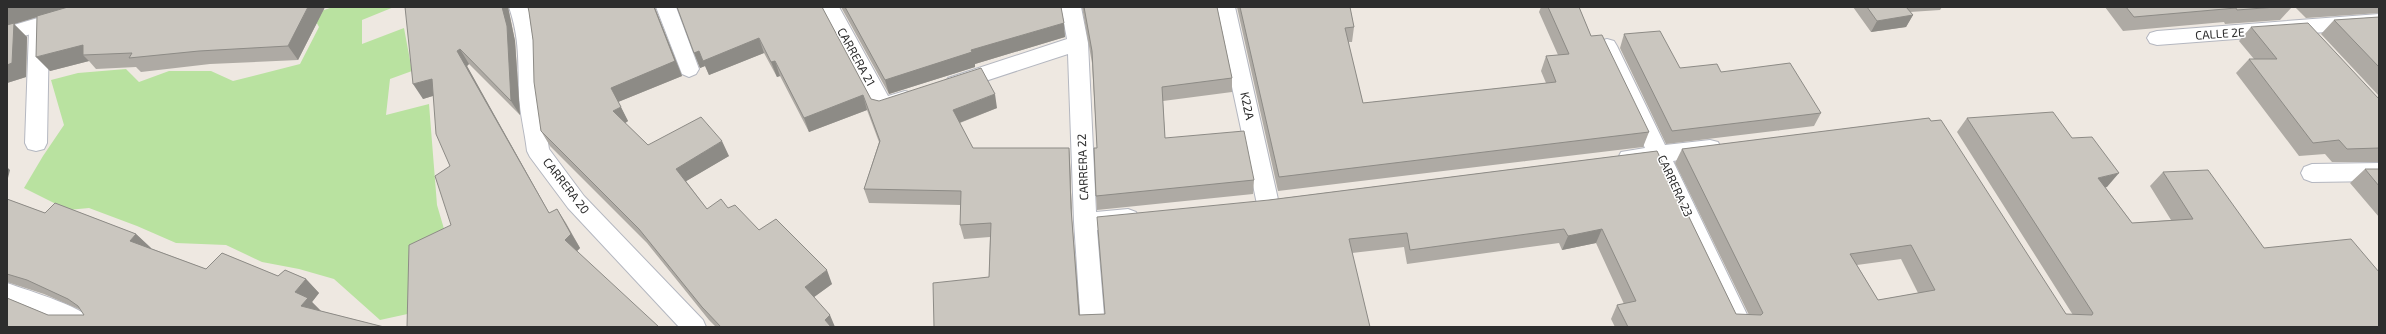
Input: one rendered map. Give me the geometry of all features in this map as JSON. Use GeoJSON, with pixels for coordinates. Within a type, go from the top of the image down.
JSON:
{"type":"FeatureCollection","features":[{"type":"Feature","properties":{"kind":"street"},"geometry":{"type":"LineString","coordinates":[[7,34],[99,7]]}},
{"type":"Feature","properties":{"kind":"street","name":"CARRERA 20"},"geometry":{"type":"LineString","coordinates":[[519,7],[526,27],[530,55],[530,97],[538,151],[576,202],[694,327]]}},
{"type":"Feature","properties":{"kind":"street"},"geometry":{"type":"LineString","coordinates":[[666,7],[689,69]]}},
{"type":"Feature","properties":{"kind":"street","name":"CARRERA 22"},"geometry":{"type":"LineString","coordinates":[[1070,7],[1078,43],[1086,222],[1093,327]]}},
{"type":"Feature","properties":{"kind":"street","name":"K22A"},"geometry":{"type":"LineString","coordinates":[[1225,7],[1268,204]]}},
{"type":"Feature","properties":{"kind":"street"},"geometry":{"type":"LineString","coordinates":[[2282,7],[2316,45]]}},
{"type":"Feature","properties":{"kind":"street","name":"CARRERA 21"},"geometry":{"type":"LineString","coordinates":[[833,8],[883,106],[1078,43]]}},
{"type":"Feature","properties":{"kind":"street","name":"CALLE 2E"},"geometry":{"type":"LineString","coordinates":[[2156,38],[2379,21]]}},
{"type":"Feature","properties":{"kind":"street"},"geometry":{"type":"LineString","coordinates":[[36,142],[39,24]]}},
{"type":"Feature","properties":{"kind":"street","name":"CARRERA 23"},"geometry":{"type":"LineString","coordinates":[[1608,46],[1741,327]]}},
{"type":"Feature","properties":{"kind":"street"},"geometry":{"type":"LineString","coordinates":[[1605,161],[1731,145]]}},
{"type":"Feature","properties":{"kind":"street"},"geometry":{"type":"LineString","coordinates":[[2312,174],[2379,172]]}},
{"type":"Feature","properties":{"kind":"street"},"geometry":{"type":"LineString","coordinates":[[1244,206],[1291,201]]}},
{"type":"Feature","properties":{"kind":"street"},"geometry":{"type":"LineString","coordinates":[[1086,222],[1149,216]]}},
{"type":"Feature","properties":{"kind":"street"},"geometry":{"type":"LineString","coordinates":[[7,293],[62,314],[87,327]]}},
{"type":"Feature","properties":{"kind":"green space"},"geometry":{"type":"Polygon","coordinates":[[[333,7],[394,7],[362,20],[362,44],[404,28],[412,71],[390,79],[386,115],[429,104],[437,205],[447,239],[412,313],[380,320],[334,279],[299,269],[262,262],[226,245],[176,243],[137,226],[89,208],[68,210],[24,188],[64,125],[51,80],[78,73],[126,69],[139,82],[169,71],[211,71],[233,81],[300,64],[319,27],[312,14],[333,7]]]}},
{"type":"Feature","properties":{"kind":"building"},"geometry":{"type":"Polygon","coordinates":[[[68,7],[308,7],[288,46],[199,51],[129,58],[132,53],[83,55],[83,45],[36,57],[37,16],[68,7]]]}},
{"type":"Feature","properties":{"kind":"building"},"geometry":{"type":"Polygon","coordinates":[[[405,7],[502,7],[507,26],[511,101],[460,49],[457,51],[549,213],[557,209],[571,234],[565,240],[659,327],[407,327],[409,245],[451,225],[435,176],[450,166],[436,134],[432,79],[413,84],[405,7]]]}},
{"type":"Feature","properties":{"kind":"building"},"geometry":{"type":"Polygon","coordinates":[[[528,7],[654,7],[675,61],[611,88],[621,107],[613,111],[648,145],[701,117],[722,141],[676,169],[707,209],[721,199],[728,208],[735,205],[759,230],[776,219],[827,270],[805,287],[830,315],[825,320],[831,327],[721,327],[702,307],[639,229],[541,131],[534,82],[533,40],[528,7]]]}},
{"type":"Feature","properties":{"kind":"building"},"geometry":{"type":"Polygon","coordinates":[[[677,7],[822,7],[871,99],[879,101],[981,68],[995,94],[953,110],[973,148],[1069,148],[1071,208],[1079,315],[1105,314],[1097,217],[1269,200],[1657,151],[1736,314],[1761,315],[1763,313],[1682,149],[1929,118],[1931,121],[1941,120],[2066,314],[2092,315],[2093,313],[1967,118],[2053,112],[2072,138],[2092,137],[2119,173],[2098,178],[2132,223],[2193,219],[2163,172],[2208,170],[2264,248],[2351,239],[2379,272],[2379,327],[1628,327],[1617,305],[1636,301],[1602,229],[1568,236],[1564,229],[1410,250],[1407,233],[1349,239],[1370,327],[934,327],[933,283],[989,277],[991,223],[960,225],[961,191],[864,189],[880,141],[863,95],[804,118],[775,61],[771,62],[759,38],[703,61],[699,51],[694,53],[677,7]],[[1911,245],[1850,254],[1878,300],[1935,290],[1911,245]]]}},
{"type":"Feature","properties":{"kind":"building"},"geometry":{"type":"Polygon","coordinates":[[[845,7],[1061,7],[1064,23],[971,50],[972,52],[885,80],[845,7]]]}},
{"type":"Feature","properties":{"kind":"building"},"geometry":{"type":"Polygon","coordinates":[[[1084,7],[1217,7],[1232,78],[1162,87],[1165,138],[1244,131],[1254,180],[1096,196],[1094,148],[1097,148],[1092,51],[1084,7]]]}},
{"type":"Feature","properties":{"kind":"building"},"geometry":{"type":"Polygon","coordinates":[[[1240,7],[1350,7],[1354,27],[1345,28],[1363,103],[1556,82],[1546,56],[1569,54],[1548,7],[1579,7],[1591,36],[1602,35],[1649,132],[1279,177],[1240,7]]]}},
{"type":"Feature","properties":{"kind":"building"},"geometry":{"type":"Polygon","coordinates":[[[1867,7],[1906,7],[1913,15],[1877,21],[1867,7]]]}},
{"type":"Feature","properties":{"kind":"building"},"geometry":{"type":"Polygon","coordinates":[[[2126,7],[2276,7],[2237,10],[2236,8],[2134,17],[2126,7]]]}},
{"type":"Feature","properties":{"kind":"building"},"geometry":{"type":"Polygon","coordinates":[[[2379,17],[2379,67],[2334,20],[2379,17]]]}},
{"type":"Feature","properties":{"kind":"building"},"geometry":{"type":"Polygon","coordinates":[[[14,23],[12,63],[7,65],[7,25],[14,23]]]}},
{"type":"Feature","properties":{"kind":"building"},"geometry":{"type":"Polygon","coordinates":[[[2308,23],[2379,99],[2379,148],[2347,149],[2339,140],[2313,143],[2249,59],[2277,59],[2251,27],[2308,23]]]}},
{"type":"Feature","properties":{"kind":"building"},"geometry":{"type":"Polygon","coordinates":[[[1660,31],[1680,68],[1717,64],[1721,72],[1790,63],[1821,113],[1672,131],[1624,34],[1660,31]]]}},
{"type":"Feature","properties":{"kind":"building"},"geometry":{"type":"Polygon","coordinates":[[[2365,169],[2379,169],[2379,186],[2365,169]]]}},
{"type":"Feature","properties":{"kind":"building"},"geometry":{"type":"Polygon","coordinates":[[[7,199],[45,213],[55,203],[136,234],[130,241],[206,269],[222,253],[278,276],[285,270],[306,279],[295,292],[308,298],[301,306],[384,327],[7,327],[7,298],[48,315],[84,315],[78,306],[68,299],[27,280],[7,274],[7,199]]]}}]}
